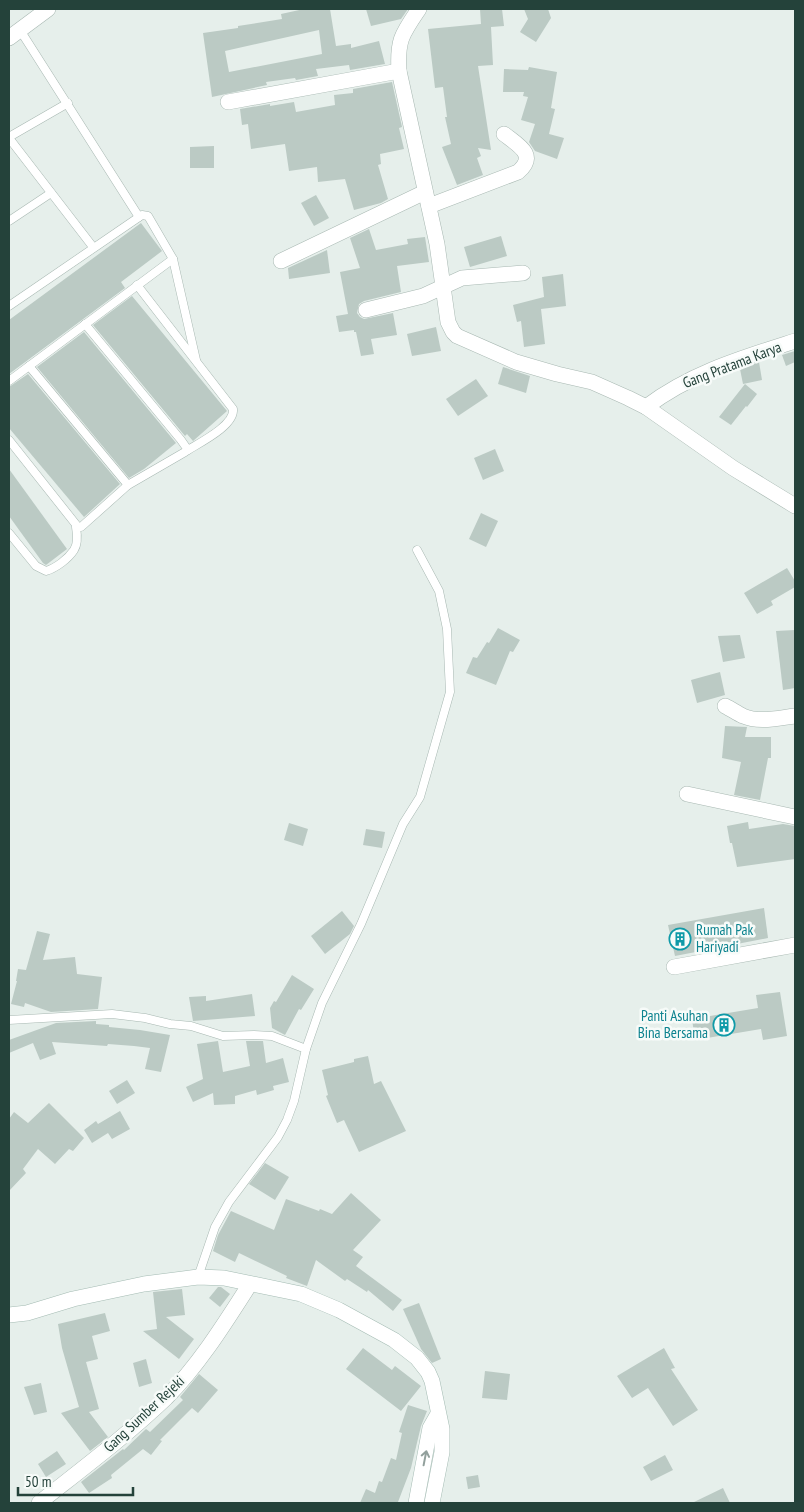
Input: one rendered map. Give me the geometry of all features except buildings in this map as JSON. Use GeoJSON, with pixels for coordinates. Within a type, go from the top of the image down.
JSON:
{"type":"FeatureCollection","features":[{"type":"Feature","properties":{"kind":"street"},"geometry":{"type":"LineString","coordinates":[[14,34],[48,9]]}},
{"type":"Feature","properties":{"kind":"street"},"geometry":{"type":"LineString","coordinates":[[419,9],[400,41],[398,54],[427,199],[448,322],[453,332],[457,336],[516,362],[592,382],[646,407],[733,468],[795,506]]}},
{"type":"Feature","properties":{"kind":"street"},"geometry":{"type":"LineString","coordinates":[[228,102],[400,71]]}},
{"type":"Feature","properties":{"kind":"street"},"geometry":{"type":"LineString","coordinates":[[281,261],[427,199],[518,172],[523,168],[527,157],[524,150],[504,134]]}},
{"type":"Feature","properties":{"kind":"street"},"geometry":{"type":"LineString","coordinates":[[366,310],[423,296],[456,279],[468,276],[523,273]]}},
{"type":"Feature","properties":{"kind":"street","name":"Gang Pratama Karya"},"geometry":{"type":"LineString","coordinates":[[646,407],[665,392],[687,380],[795,341]]}},
{"type":"Feature","properties":{"kind":"street"},"geometry":{"type":"LineString","coordinates":[[725,706],[743,716],[765,720],[795,716]]}},
{"type":"Feature","properties":{"kind":"street"},"geometry":{"type":"LineString","coordinates":[[687,794],[795,817]]}},
{"type":"Feature","properties":{"kind":"street"},"geometry":{"type":"LineString","coordinates":[[674,967],[795,945]]}},
{"type":"Feature","properties":{"kind":"street"},"geometry":{"type":"LineString","coordinates":[[9,1315],[27,1316],[73,1299],[144,1284],[198,1277],[224,1278],[301,1294],[339,1310],[394,1340],[417,1358],[428,1372],[436,1392],[438,1414],[442,1429],[442,1452],[432,1503]]}},
{"type":"Feature","properties":{"kind":"street","name":"Gang Sumber Rejeki"},"geometry":{"type":"LineString","coordinates":[[39,1503],[122,1437],[166,1397],[188,1373],[230,1317],[250,1284]]}},
{"type":"Feature","properties":{"kind":"street"},"geometry":{"type":"LineString","coordinates":[[416,1503],[430,1428],[438,1414]]}},
{"type":"Feature","properties":{"kind":"lane"},"geometry":{"type":"LineString","coordinates":[[14,34],[68,103],[139,217]]}},
{"type":"Feature","properties":{"kind":"lane"},"geometry":{"type":"LineString","coordinates":[[68,103],[9,138],[92,247]]}},
{"type":"Feature","properties":{"kind":"lane"},"geometry":{"type":"LineString","coordinates":[[9,221],[51,193]]}},
{"type":"Feature","properties":{"kind":"lane"},"geometry":{"type":"LineString","coordinates":[[9,306],[92,247],[142,215],[148,216],[173,258],[196,360]]}},
{"type":"Feature","properties":{"kind":"lane"},"geometry":{"type":"LineString","coordinates":[[9,381],[173,258]]}},
{"type":"Feature","properties":{"kind":"lane"},"geometry":{"type":"LineString","coordinates":[[76,526],[81,526],[128,485],[188,450],[224,426],[234,414],[230,404],[137,285]]}},
{"type":"Feature","properties":{"kind":"lane"},"geometry":{"type":"LineString","coordinates":[[85,324],[188,450]]}},
{"type":"Feature","properties":{"kind":"lane"},"geometry":{"type":"LineString","coordinates":[[29,366],[128,485]]}},
{"type":"Feature","properties":{"kind":"lane"},"geometry":{"type":"LineString","coordinates":[[9,440],[76,526],[76,545],[74,550],[55,568],[46,571],[36,566],[9,533]]}},
{"type":"Feature","properties":{"kind":"lane"},"geometry":{"type":"LineString","coordinates":[[198,1277],[216,1227],[229,1202],[278,1137],[287,1120],[294,1101],[306,1049],[322,1003],[361,924],[403,824],[420,797],[450,692],[447,629],[439,591],[417,550]]}},
{"type":"Feature","properties":{"kind":"lane"},"geometry":{"type":"LineString","coordinates":[[9,1020],[112,1014],[191,1026],[223,1036],[272,1036],[306,1049]]}},
{"type":"Feature","properties":{"kind":"place","name":"Rumah Pak Hariyadi"},"geometry":{"type":"Point","coordinates":[680,939]}},
{"type":"Feature","properties":{"kind":"place","name":"Panti Asuhan Bina Bersama"},"geometry":{"type":"Point","coordinates":[724,1025]}}]}
